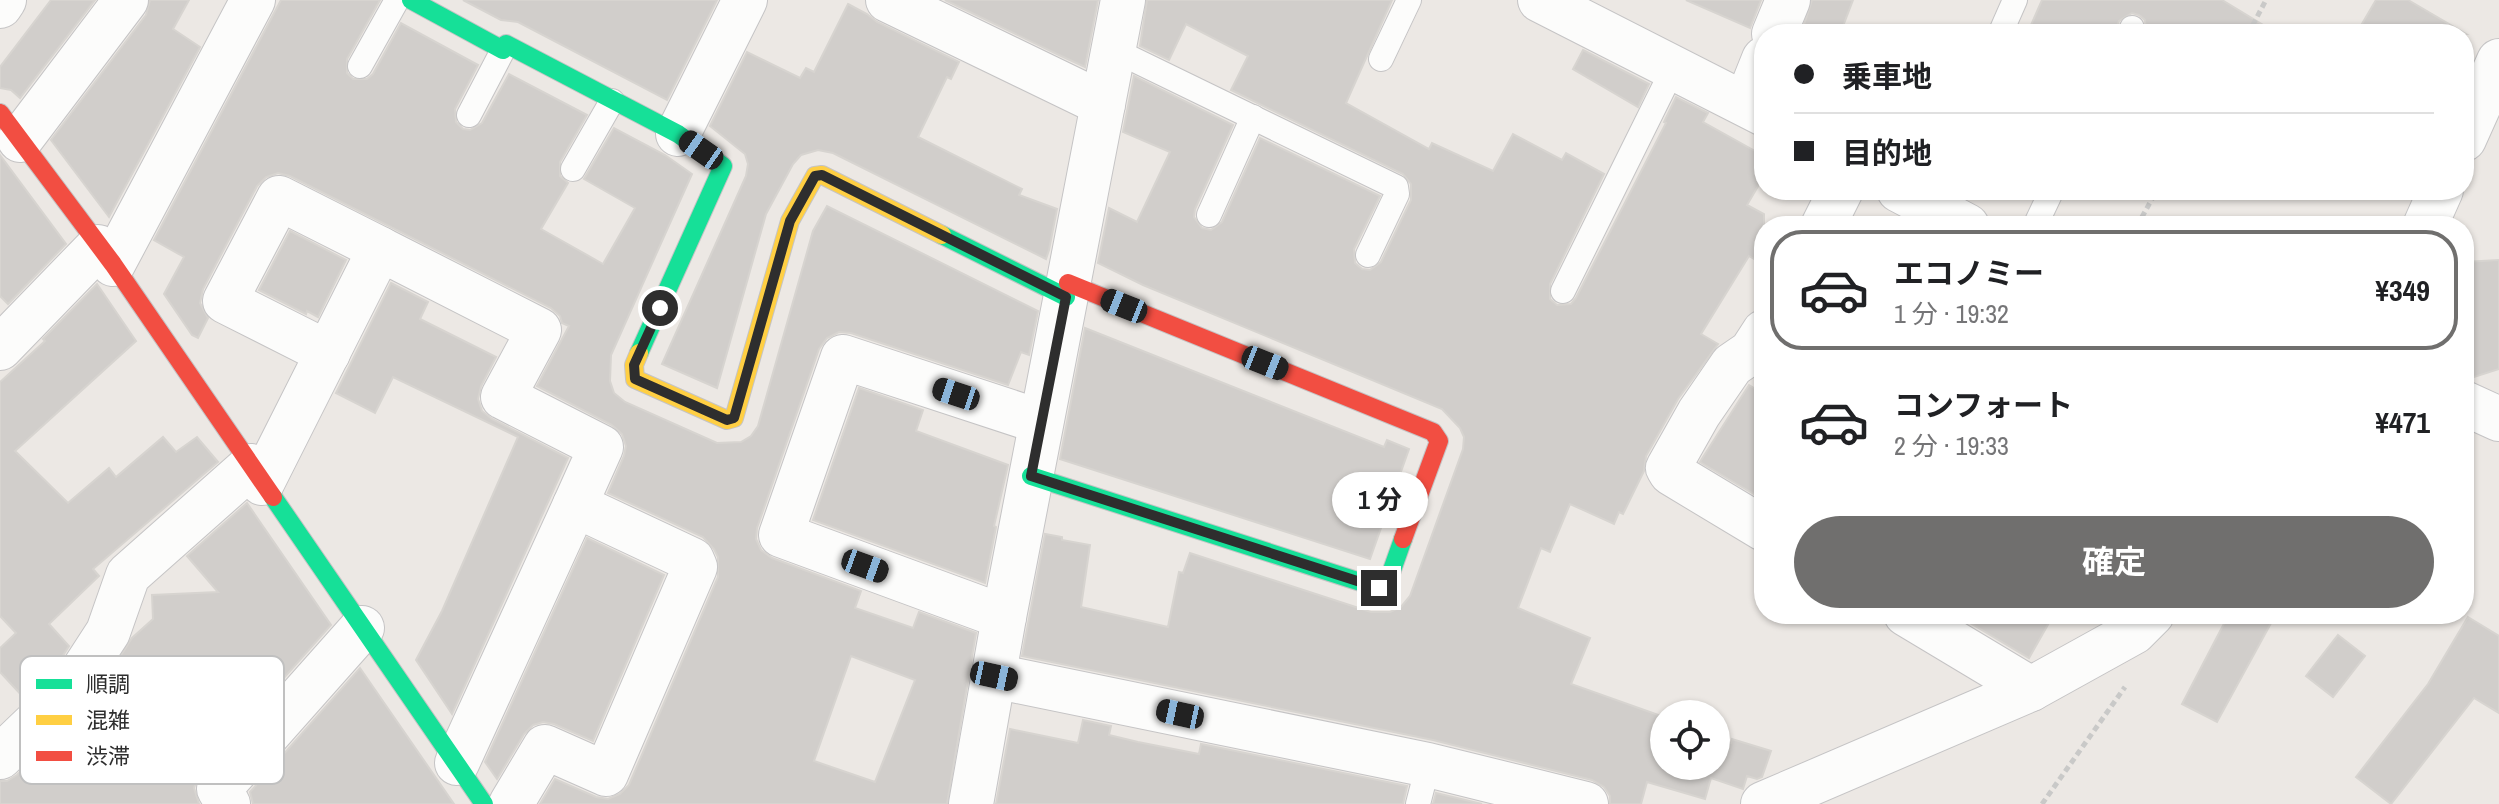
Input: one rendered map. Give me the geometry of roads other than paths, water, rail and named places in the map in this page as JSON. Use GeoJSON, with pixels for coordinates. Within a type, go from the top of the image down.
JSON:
{"type":"FeatureCollection","features":[{"type":"Feature","properties":{"kind":"street"},"geometry":{"type":"LineString","coordinates":[[0,6],[4,0]]}},
{"type":"Feature","properties":{"kind":"street"},"geometry":{"type":"LineString","coordinates":[[126,0],[10,126],[106,255],[484,804]]}},
{"type":"Feature","properties":{"kind":"street"},"geometry":{"type":"LineString","coordinates":[[0,348],[106,255],[253,0]]}},
{"type":"Feature","properties":{"kind":"street"},"geometry":{"type":"LineString","coordinates":[[411,0],[503,50],[506,44],[678,134],[723,166],[634,365],[635,379],[727,420],[734,418],[790,221],[815,176],[822,175],[1067,290],[1433,432],[1439,441],[1386,587],[1379,588],[1031,476]]}},
{"type":"Feature","properties":{"kind":"street"},"geometry":{"type":"LineString","coordinates":[[678,134],[745,0]]}},
{"type":"Feature","properties":{"kind":"street"},"geometry":{"type":"LineString","coordinates":[[888,0],[1103,104]]}},
{"type":"Feature","properties":{"kind":"street"},"geometry":{"type":"LineString","coordinates":[[971,804],[1123,0]]}},
{"type":"Feature","properties":{"kind":"street"},"geometry":{"type":"LineString","coordinates":[[1540,0],[1754,108]]}},
{"type":"Feature","properties":{"kind":"street"},"geometry":{"type":"LineString","coordinates":[[1778,24],[1788,0]]}},
{"type":"Feature","properties":{"kind":"street"},"geometry":{"type":"LineString","coordinates":[[2474,117],[2499,61]]}},
{"type":"Feature","properties":{"kind":"street"},"geometry":{"type":"LineString","coordinates":[[328,353],[225,301],[279,198],[539,330],[503,397],[601,447],[457,763]]}},
{"type":"Feature","properties":{"kind":"street"},"geometry":{"type":"LineString","coordinates":[[1927,200],[1952,216]]}},
{"type":"Feature","properties":{"kind":"street"},"geometry":{"type":"LineString","coordinates":[[92,656],[108,632],[128,575],[257,475],[328,353],[380,249]]}},
{"type":"Feature","properties":{"kind":"street"},"geometry":{"type":"LineString","coordinates":[[1754,352],[1732,365],[1699,413],[1668,468],[1671,473],[1754,523]]}},
{"type":"Feature","properties":{"kind":"street"},"geometry":{"type":"LineString","coordinates":[[1004,617],[781,535],[843,357],[1041,422]]}},
{"type":"Feature","properties":{"kind":"street"},"geometry":{"type":"LineString","coordinates":[[2474,408],[2499,419]]}},
{"type":"Feature","properties":{"kind":"street"},"geometry":{"type":"LineString","coordinates":[[511,804],[545,747],[606,774],[695,567],[692,560],[575,505]]}},
{"type":"Feature","properties":{"kind":"street"},"geometry":{"type":"LineString","coordinates":[[1923,624],[2031,689]]}},
{"type":"Feature","properties":{"kind":"street"},"geometry":{"type":"LineString","coordinates":[[1763,804],[2031,689],[2130,624]]}},
{"type":"Feature","properties":{"kind":"street"},"geometry":{"type":"LineString","coordinates":[[284,716],[362,628]]}},
{"type":"Feature","properties":{"kind":"street"},"geometry":{"type":"LineString","coordinates":[[994,676],[1423,784],[1586,804]]}},
{"type":"Feature","properties":{"kind":"street"},"geometry":{"type":"LineString","coordinates":[[0,757],[20,738]]}},
{"type":"Feature","properties":{"kind":"street"},"geometry":{"type":"LineString","coordinates":[[223,784],[219,789],[228,804]]}},
{"type":"Feature","properties":{"kind":"lane"},"geometry":{"type":"LineString","coordinates":[[360,66],[397,0]]}},
{"type":"Feature","properties":{"kind":"lane"},"geometry":{"type":"LineString","coordinates":[[1381,59],[1409,0]]}},
{"type":"Feature","properties":{"kind":"lane"},"geometry":{"type":"LineString","coordinates":[[2004,24],[2015,0]]}},
{"type":"Feature","properties":{"kind":"lane"},"geometry":{"type":"LineString","coordinates":[[469,115],[503,50]]}},
{"type":"Feature","properties":{"kind":"lane"},"geometry":{"type":"LineString","coordinates":[[1114,50],[1396,187],[1397,194],[1368,255]]}},
{"type":"Feature","properties":{"kind":"lane"},"geometry":{"type":"LineString","coordinates":[[1563,291],[1674,67]]}},
{"type":"Feature","properties":{"kind":"lane"},"geometry":{"type":"LineString","coordinates":[[573,169],[612,101]]}},
{"type":"Feature","properties":{"kind":"lane"},"geometry":{"type":"LineString","coordinates":[[1209,215],[1253,117]]}}]}
